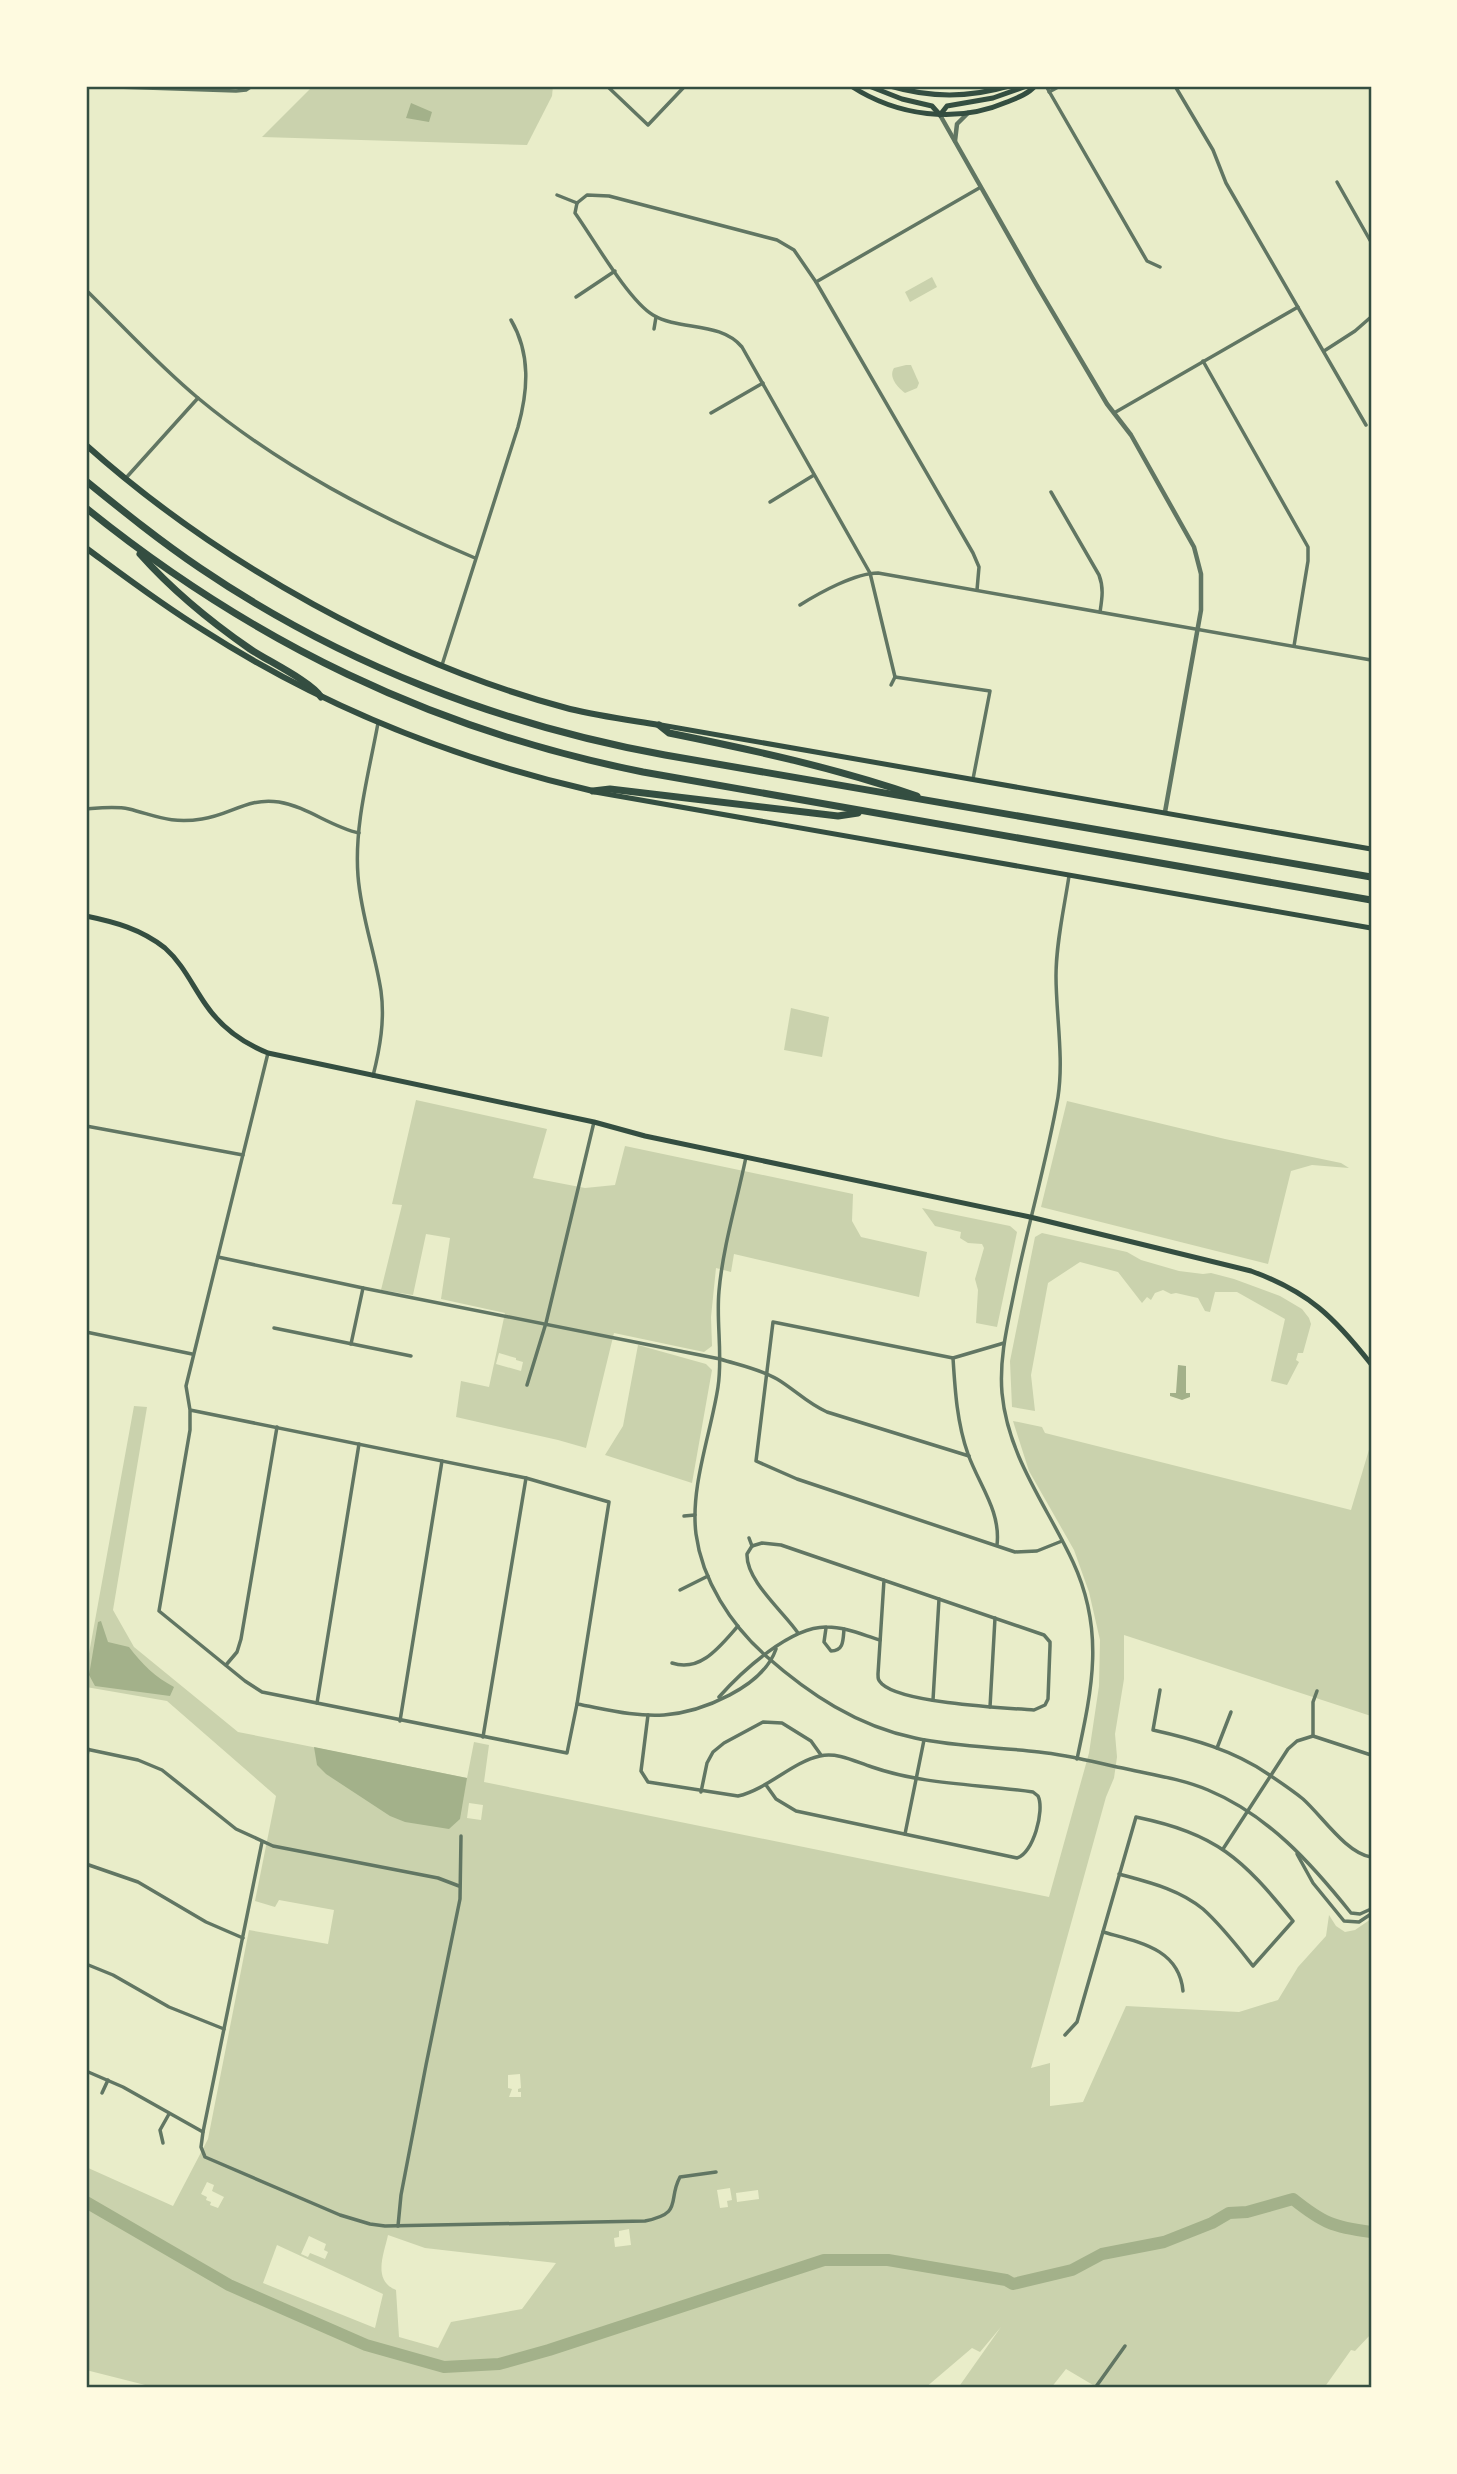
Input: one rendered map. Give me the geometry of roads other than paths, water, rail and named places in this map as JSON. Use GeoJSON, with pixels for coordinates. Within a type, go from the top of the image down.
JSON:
{"type":"FeatureCollection","features":[{"type":"Feature","properties":{"kind":"highway"},"geometry":{"type":"LineString","coordinates":[[86,481],[171,548],[254,603],[354,656],[446,696],[542,727],[615,746],[1371,877]]}},
{"type":"Feature","properties":{"kind":"highway"},"geometry":{"type":"LineString","coordinates":[[86,508],[213,601],[289,646],[380,691],[449,719],[509,739],[594,762],[1371,900]]}},
{"type":"Feature","properties":{"kind":"highway"},"geometry":{"type":"LineString","coordinates":[[131,543],[158,574],[219,626],[265,659],[316,688],[321,697]]}},
{"type":"Feature","properties":{"kind":"highway"},"geometry":{"type":"LineString","coordinates":[[659,725],[669,733],[783,757],[877,782],[938,803]]}},
{"type":"Feature","properties":{"kind":"highway"},"geometry":{"type":"LineString","coordinates":[[593,791],[610,789],[838,816],[866,812]]}},
{"type":"Feature","properties":{"kind":"main road"},"geometry":{"type":"LineString","coordinates":[[851,86],[893,106],[940,115],[968,113],[1001,104],[1035,86]]}},
{"type":"Feature","properties":{"kind":"main road"},"geometry":{"type":"LineString","coordinates":[[869,86],[902,99],[932,106],[940,115]]}},
{"type":"Feature","properties":{"kind":"main road"},"geometry":{"type":"LineString","coordinates":[[890,86],[922,94],[953,96],[1009,86]]}},
{"type":"Feature","properties":{"kind":"main road"},"geometry":{"type":"LineString","coordinates":[[940,115],[947,106],[993,98],[1027,86]]}},
{"type":"Feature","properties":{"kind":"main road"},"geometry":{"type":"LineString","coordinates":[[86,445],[176,518],[247,565],[354,625],[481,681],[571,709],[1371,849]]}},
{"type":"Feature","properties":{"kind":"main road"},"geometry":{"type":"LineString","coordinates":[[86,548],[204,631],[321,697],[378,723],[486,763],[593,791],[1371,928]]}},
{"type":"Feature","properties":{"kind":"main road"},"geometry":{"type":"LineString","coordinates":[[86,916],[135,929],[164,948],[185,970],[216,1018],[232,1033],[268,1054],[594,1122],[645,1136],[1030,1217],[1196,1256],[1285,1284],[1324,1310],[1342,1327],[1371,1364]]}},
{"type":"Feature","properties":{"kind":"street"},"geometry":{"type":"LineString","coordinates":[[86,86],[236,91],[252,86]]}},
{"type":"Feature","properties":{"kind":"street"},"geometry":{"type":"LineString","coordinates":[[607,86],[648,125],[685,86]]}},
{"type":"Feature","properties":{"kind":"street"},"geometry":{"type":"LineString","coordinates":[[1046,86],[1147,261],[1160,267]]}},
{"type":"Feature","properties":{"kind":"street"},"geometry":{"type":"LineString","coordinates":[[1049,92],[1060,86]]}},
{"type":"Feature","properties":{"kind":"street"},"geometry":{"type":"LineString","coordinates":[[1175,86],[1213,150],[1226,183],[1366,425]]}},
{"type":"Feature","properties":{"kind":"street"},"geometry":{"type":"LineString","coordinates":[[955,142],[957,124],[968,113]]}},
{"type":"Feature","properties":{"kind":"street"},"geometry":{"type":"LineString","coordinates":[[940,115],[1036,284],[1114,413],[1131,435],[1194,547],[1201,574],[1202,592],[1166,812]]}},
{"type":"Feature","properties":{"kind":"street"},"geometry":{"type":"LineString","coordinates":[[1337,182],[1371,242]]}},
{"type":"Feature","properties":{"kind":"street"},"geometry":{"type":"LineString","coordinates":[[816,282],[981,187]]}},
{"type":"Feature","properties":{"kind":"street"},"geometry":{"type":"LineString","coordinates":[[557,195],[577,203]]}},
{"type":"Feature","properties":{"kind":"street"},"geometry":{"type":"LineString","coordinates":[[891,685],[895,677],[870,573],[742,347],[731,336],[656,317],[636,301],[575,213],[577,203],[587,195],[609,196],[777,240],[794,250],[816,282],[977,560],[980,572],[977,590]]}},
{"type":"Feature","properties":{"kind":"street"},"geometry":{"type":"LineString","coordinates":[[576,297],[615,271]]}},
{"type":"Feature","properties":{"kind":"street"},"geometry":{"type":"LineString","coordinates":[[86,290],[198,398],[271,452],[338,494],[413,532],[475,558]]}},
{"type":"Feature","properties":{"kind":"street"},"geometry":{"type":"LineString","coordinates":[[1114,413],[1298,307]]}},
{"type":"Feature","properties":{"kind":"street"},"geometry":{"type":"LineString","coordinates":[[654,329],[656,317]]}},
{"type":"Feature","properties":{"kind":"street"},"geometry":{"type":"LineString","coordinates":[[1324,351],[1371,317]]}},
{"type":"Feature","properties":{"kind":"street"},"geometry":{"type":"LineString","coordinates":[[442,666],[518,427],[525,397],[525,358],[511,320]]}},
{"type":"Feature","properties":{"kind":"street"},"geometry":{"type":"LineString","coordinates":[[1203,361],[1308,547],[1294,646]]}},
{"type":"Feature","properties":{"kind":"street"},"geometry":{"type":"LineString","coordinates":[[711,413],[764,383]]}},
{"type":"Feature","properties":{"kind":"street"},"geometry":{"type":"LineString","coordinates":[[125,479],[198,398]]}},
{"type":"Feature","properties":{"kind":"street"},"geometry":{"type":"LineString","coordinates":[[770,502],[814,475]]}},
{"type":"Feature","properties":{"kind":"street"},"geometry":{"type":"LineString","coordinates":[[1051,492],[1099,575],[1102,583],[1100,612]]}},
{"type":"Feature","properties":{"kind":"street"},"geometry":{"type":"LineString","coordinates":[[800,605],[826,590],[870,573],[1371,660]]}},
{"type":"Feature","properties":{"kind":"street"},"geometry":{"type":"LineString","coordinates":[[895,677],[990,691],[973,779]]}},
{"type":"Feature","properties":{"kind":"street"},"geometry":{"type":"LineString","coordinates":[[373,1076],[379,1052],[382,1013],[378,975],[361,905],[358,873],[359,833],[378,723]]}},
{"type":"Feature","properties":{"kind":"street"},"geometry":{"type":"LineString","coordinates":[[86,809],[126,809],[161,820],[181,821],[204,819],[242,805],[269,801],[296,807],[342,829],[359,833]]}},
{"type":"Feature","properties":{"kind":"street"},"geometry":{"type":"LineString","coordinates":[[1069,876],[1056,963],[1058,1095],[1004,1343],[1002,1393],[1012,1440],[1030,1481],[1074,1564],[1092,1632],[1092,1688],[1077,1759]]}},
{"type":"Feature","properties":{"kind":"street"},"geometry":{"type":"LineString","coordinates":[[190,1410],[526,1478],[609,1502],[577,1704],[566,1753],[262,1692],[159,1611],[190,1430],[186,1386],[192,1354],[268,1054]]}},
{"type":"Feature","properties":{"kind":"street"},"geometry":{"type":"LineString","coordinates":[[527,1385],[546,1323],[594,1122]]}},
{"type":"Feature","properties":{"kind":"street"},"geometry":{"type":"LineString","coordinates":[[86,1126],[243,1155]]}},
{"type":"Feature","properties":{"kind":"street"},"geometry":{"type":"LineString","coordinates":[[747,1157],[719,1290],[719,1384],[695,1515],[699,1549],[708,1576],[739,1626],[764,1654],[808,1691],[865,1723],[924,1740],[1042,1752],[1181,1780],[1206,1789],[1248,1811],[1273,1829],[1316,1870],[1351,1913],[1371,1912]]}},
{"type":"Feature","properties":{"kind":"street"},"geometry":{"type":"LineString","coordinates":[[218,1257],[720,1359],[779,1380],[813,1406],[827,1412],[969,1456]]}},
{"type":"Feature","properties":{"kind":"street"},"geometry":{"type":"LineString","coordinates":[[351,1344],[363,1288]]}},
{"type":"Feature","properties":{"kind":"street"},"geometry":{"type":"LineString","coordinates":[[1004,1343],[953,1357],[773,1322],[756,1461],[797,1479],[1015,1552],[1037,1551],[1062,1541]]}},
{"type":"Feature","properties":{"kind":"street"},"geometry":{"type":"LineString","coordinates":[[274,1328],[411,1356]]}},
{"type":"Feature","properties":{"kind":"street"},"geometry":{"type":"LineString","coordinates":[[86,1332],[192,1354]]}},
{"type":"Feature","properties":{"kind":"street"},"geometry":{"type":"LineString","coordinates":[[953,1357],[962,1434],[969,1456],[997,1516],[997,1545]]}},
{"type":"Feature","properties":{"kind":"street"},"geometry":{"type":"LineString","coordinates":[[226,1665],[237,1652],[241,1639],[277,1427]]}},
{"type":"Feature","properties":{"kind":"street"},"geometry":{"type":"LineString","coordinates":[[317,1703],[359,1444]]}},
{"type":"Feature","properties":{"kind":"street"},"geometry":{"type":"LineString","coordinates":[[400,1721],[442,1460]]}},
{"type":"Feature","properties":{"kind":"street"},"geometry":{"type":"LineString","coordinates":[[483,1737],[526,1478]]}},
{"type":"Feature","properties":{"kind":"street"},"geometry":{"type":"LineString","coordinates":[[684,1516],[695,1515]]}},
{"type":"Feature","properties":{"kind":"street"},"geometry":{"type":"LineString","coordinates":[[749,1538],[752,1546]]}},
{"type":"Feature","properties":{"kind":"street"},"geometry":{"type":"LineString","coordinates":[[799,1633],[765,1592],[750,1567],[747,1554],[752,1546],[762,1543],[781,1545],[884,1580],[995,1618],[1048,1638],[1048,1699],[1045,1705],[1034,1710],[933,1700],[881,1683],[878,1674],[884,1580]]}},
{"type":"Feature","properties":{"kind":"street"},"geometry":{"type":"LineString","coordinates":[[680,1590],[708,1576]]}},
{"type":"Feature","properties":{"kind":"street"},"geometry":{"type":"LineString","coordinates":[[933,1700],[939,1599]]}},
{"type":"Feature","properties":{"kind":"street"},"geometry":{"type":"LineString","coordinates":[[990,1707],[995,1618]]}},
{"type":"Feature","properties":{"kind":"street"},"geometry":{"type":"LineString","coordinates":[[672,1663],[684,1666],[701,1661],[739,1626]]}},
{"type":"Feature","properties":{"kind":"street"},"geometry":{"type":"LineString","coordinates":[[718,1698],[764,1654],[799,1633],[826,1627],[844,1629],[880,1640]]}},
{"type":"Feature","properties":{"kind":"street"},"geometry":{"type":"LineString","coordinates":[[826,1627],[824,1642],[831,1651],[838,1650],[843,1645],[844,1629]]}},
{"type":"Feature","properties":{"kind":"street"},"geometry":{"type":"LineString","coordinates":[[577,1704],[648,1715],[676,1713],[740,1690],[772,1661],[776,1648]]}},
{"type":"Feature","properties":{"kind":"street"},"geometry":{"type":"LineString","coordinates":[[1160,1690],[1153,1730],[1217,1748],[1270,1775],[1303,1800],[1350,1847],[1371,1857]]}},
{"type":"Feature","properties":{"kind":"street"},"geometry":{"type":"LineString","coordinates":[[1313,1736],[1317,1691]]}},
{"type":"Feature","properties":{"kind":"street"},"geometry":{"type":"LineString","coordinates":[[1217,1748],[1231,1712]]}},
{"type":"Feature","properties":{"kind":"street"},"geometry":{"type":"LineString","coordinates":[[648,1715],[641,1772],[648,1782],[738,1796],[750,1794],[766,1785],[821,1755],[854,1760],[916,1779],[1026,1791],[1038,1796],[1042,1809],[1030,1850],[1024,1856],[1012,1857],[790,1809],[776,1799],[766,1785]]}},
{"type":"Feature","properties":{"kind":"street"},"geometry":{"type":"LineString","coordinates":[[701,1792],[710,1756],[724,1743],[763,1722],[782,1723],[811,1741],[821,1755]]}},
{"type":"Feature","properties":{"kind":"street"},"geometry":{"type":"LineString","coordinates":[[1223,1849],[1270,1775],[1297,1741],[1313,1736],[1371,1755]]}},
{"type":"Feature","properties":{"kind":"street"},"geometry":{"type":"LineString","coordinates":[[905,1834],[924,1740]]}},
{"type":"Feature","properties":{"kind":"street"},"geometry":{"type":"LineString","coordinates":[[86,1763],[87,1749],[138,1760],[162,1770],[236,1829],[273,1846],[438,1878],[459,1886]]}},
{"type":"Feature","properties":{"kind":"street"},"geometry":{"type":"LineString","coordinates":[[1065,2035],[1077,2022],[1119,1874],[1136,1817],[1162,1823],[1223,1849],[1258,1878],[1293,1921],[1254,1966],[1223,1930],[1194,1903],[1169,1889],[1119,1874]]}},
{"type":"Feature","properties":{"kind":"street"},"geometry":{"type":"LineString","coordinates":[[398,2226],[401,2195],[460,1899],[461,1836]]}},
{"type":"Feature","properties":{"kind":"street"},"geometry":{"type":"LineString","coordinates":[[262,1842],[203,2132],[205,2157],[340,2215],[370,2224],[398,2226],[645,2221],[657,2218],[672,2207],[680,2177],[716,2172]]}},
{"type":"Feature","properties":{"kind":"street"},"geometry":{"type":"LineString","coordinates":[[1294,1850],[1313,1883],[1341,1919],[1354,1923],[1371,1912]]}},
{"type":"Feature","properties":{"kind":"street"},"geometry":{"type":"LineString","coordinates":[[86,1864],[138,1882],[214,1926],[243,1938]]}},
{"type":"Feature","properties":{"kind":"street"},"geometry":{"type":"LineString","coordinates":[[1103,1932],[1145,1944],[1161,1952],[1174,1964],[1181,1976],[1182,1991]]}},
{"type":"Feature","properties":{"kind":"street"},"geometry":{"type":"LineString","coordinates":[[86,1964],[113,1975],[169,2007],[224,2029]]}},
{"type":"Feature","properties":{"kind":"street"},"geometry":{"type":"LineString","coordinates":[[86,2071],[108,2080],[203,2132]]}},
{"type":"Feature","properties":{"kind":"street"},"geometry":{"type":"LineString","coordinates":[[102,2093],[108,2080]]}},
{"type":"Feature","properties":{"kind":"street"},"geometry":{"type":"LineString","coordinates":[[163,2143],[160,2130],[169,2114]]}},
{"type":"Feature","properties":{"kind":"street"},"geometry":{"type":"LineString","coordinates":[[1095,2388],[1125,2346]]}},
{"type":"Feature","properties":{"kind":"waterway"},"geometry":{"type":"LineString","coordinates":[[86,2202],[229,2285],[366,2345],[444,2367],[499,2364],[549,2350],[824,2260],[888,2260],[1006,2280],[1013,2284],[1072,2270],[1102,2254],[1164,2242],[1212,2223],[1229,2213],[1247,2212],[1293,2199],[1329,2223],[1371,2232]]}}]}
